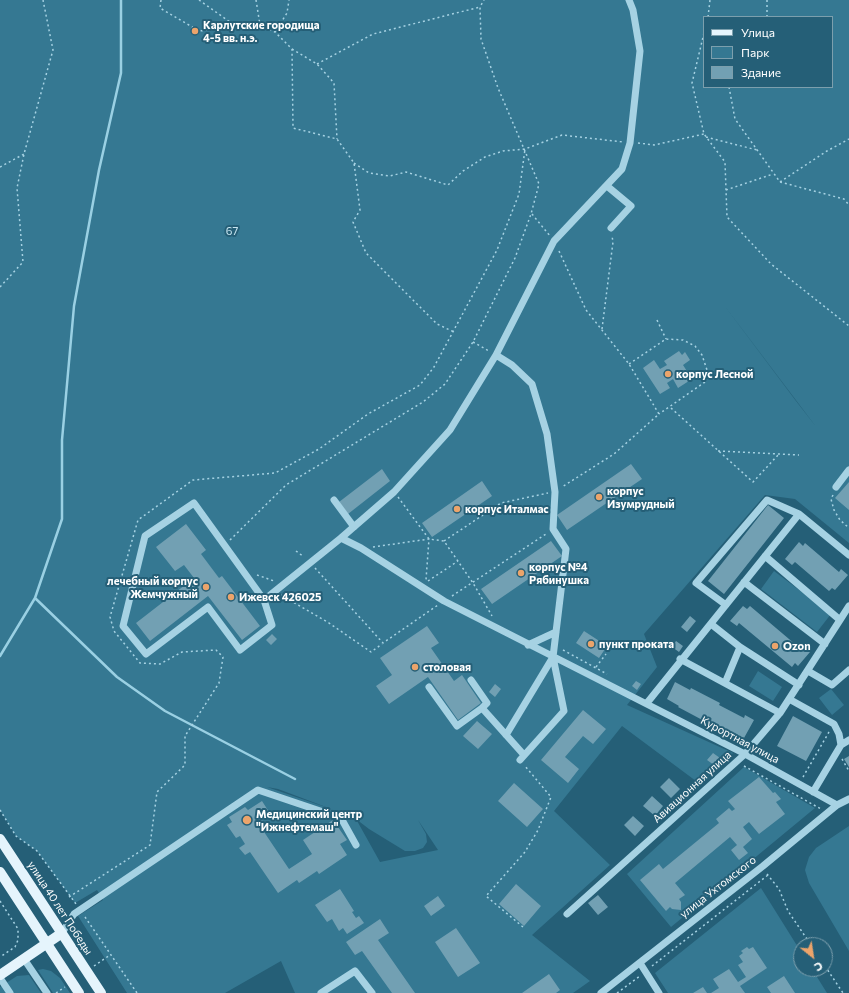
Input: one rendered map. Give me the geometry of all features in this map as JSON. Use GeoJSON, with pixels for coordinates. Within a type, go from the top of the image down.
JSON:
{"type":"FeatureCollection","features":[{"type":"Feature","properties":{"kind":"main road","name":"улица 40 лет Победы"},"geometry":{"type":"LineString","coordinates":[[0,839],[101,992]]}},
{"type":"Feature","properties":{"kind":"main road"},"geometry":{"type":"LineString","coordinates":[[0,872],[79,993]]}},
{"type":"Feature","properties":{"kind":"main road"},"geometry":{"type":"LineString","coordinates":[[0,975],[62,933]]}},
{"type":"Feature","properties":{"kind":"street"},"geometry":{"type":"LineString","coordinates":[[264,600],[341,538],[394,492],[450,430],[496,355],[554,241],[614,180],[622,169],[630,143],[640,51],[633,10],[629,0]]}},
{"type":"Feature","properties":{"kind":"street"},"geometry":{"type":"LineString","coordinates":[[607,186],[631,206],[611,228]]}},
{"type":"Feature","properties":{"kind":"street"},"geometry":{"type":"LineString","coordinates":[[482,708],[506,735],[522,758],[564,711],[553,657],[566,549],[552,529],[555,492],[547,434],[532,384],[512,365],[496,355]]}},
{"type":"Feature","properties":{"kind":"street"},"geometry":{"type":"LineString","coordinates":[[836,488],[849,470]]}},
{"type":"Feature","properties":{"kind":"street"},"geometry":{"type":"LineString","coordinates":[[334,500],[354,527]]}},
{"type":"Feature","properties":{"kind":"street"},"geometry":{"type":"LineString","coordinates":[[726,605],[696,583],[767,500],[798,514],[849,555]]}},
{"type":"Feature","properties":{"kind":"street"},"geometry":{"type":"LineString","coordinates":[[194,503],[241,570],[264,600],[272,625],[240,650],[208,607],[146,654],[123,626],[145,536],[194,503]]}},
{"type":"Feature","properties":{"kind":"street"},"geometry":{"type":"LineString","coordinates":[[646,703],[798,514]]}},
{"type":"Feature","properties":{"kind":"street","name":"Курортная улица"},"geometry":{"type":"LineString","coordinates":[[341,538],[361,548],[444,601],[632,698],[646,703],[745,754],[837,805]]}},
{"type":"Feature","properties":{"kind":"street"},"geometry":{"type":"LineString","coordinates":[[765,556],[840,620]]}},
{"type":"Feature","properties":{"kind":"street"},"geometry":{"type":"LineString","coordinates":[[744,582],[824,644]]}},
{"type":"Feature","properties":{"kind":"street","name":"Авиационная улица"},"geometry":{"type":"LineString","coordinates":[[567,914],[745,754],[780,713],[849,606]]}},
{"type":"Feature","properties":{"kind":"street"},"geometry":{"type":"LineString","coordinates":[[711,624],[740,647],[799,685]]}},
{"type":"Feature","properties":{"kind":"street"},"geometry":{"type":"LineString","coordinates":[[528,645],[556,632]]}},
{"type":"Feature","properties":{"kind":"street"},"geometry":{"type":"LineString","coordinates":[[725,683],[740,647]]}},
{"type":"Feature","properties":{"kind":"street"},"geometry":{"type":"LineString","coordinates":[[506,735],[553,657]]}},
{"type":"Feature","properties":{"kind":"street"},"geometry":{"type":"LineString","coordinates":[[680,659],[780,713]]}},
{"type":"Feature","properties":{"kind":"street"},"geometry":{"type":"LineString","coordinates":[[808,671],[832,685],[849,670]]}},
{"type":"Feature","properties":{"kind":"street"},"geometry":{"type":"LineString","coordinates":[[429,687],[457,726],[487,703],[471,680]]}},
{"type":"Feature","properties":{"kind":"street"},"geometry":{"type":"LineString","coordinates":[[789,699],[834,724],[839,734],[839,748]]}},
{"type":"Feature","properties":{"kind":"street"},"geometry":{"type":"LineString","coordinates":[[813,792],[839,748],[849,740]]}},
{"type":"Feature","properties":{"kind":"street"},"geometry":{"type":"LineString","coordinates":[[62,933],[74,914],[258,790],[341,818],[356,845]]}},
{"type":"Feature","properties":{"kind":"street","name":"улица Ухтомского"},"geometry":{"type":"LineString","coordinates":[[600,993],[640,964],[837,805],[849,799]]}},
{"type":"Feature","properties":{"kind":"street"},"geometry":{"type":"LineString","coordinates":[[24,959],[47,993]]}},
{"type":"Feature","properties":{"kind":"street"},"geometry":{"type":"LineString","coordinates":[[640,964],[659,993]]}},
{"type":"Feature","properties":{"kind":"street"},"geometry":{"type":"LineString","coordinates":[[321,993],[355,971],[372,993]]}},
{"type":"Feature","properties":{"kind":"street"},"geometry":{"type":"LineString","coordinates":[[0,978],[10,993]]}},
{"type":"Feature","properties":{"kind":"path"},"geometry":{"type":"LineString","coordinates":[[0,287],[23,262],[17,188],[24,154],[54,50],[43,0]]}},
{"type":"Feature","properties":{"kind":"path"},"geometry":{"type":"LineString","coordinates":[[160,0],[160,8],[199,31],[260,25],[274,32],[292,49],[317,64],[334,83],[337,139],[354,163],[369,173],[390,176],[406,172],[448,185],[463,171],[484,157],[503,151],[525,149],[562,136],[654,145],[704,134]]}},
{"type":"Feature","properties":{"kind":"path"},"geometry":{"type":"LineString","coordinates":[[200,0],[237,27]]}},
{"type":"Feature","properties":{"kind":"path"},"geometry":{"type":"LineString","coordinates":[[256,0],[260,25]]}},
{"type":"Feature","properties":{"kind":"path"},"geometry":{"type":"LineString","coordinates":[[274,32],[287,14],[289,0]]}},
{"type":"Feature","properties":{"kind":"path"},"geometry":{"type":"LineString","coordinates":[[225,546],[286,486],[424,402],[445,384],[473,342],[515,258],[540,184],[498,88],[481,39],[480,7],[484,0]]}},
{"type":"Feature","properties":{"kind":"path"},"geometry":{"type":"LineString","coordinates":[[708,16],[710,0]]}},
{"type":"Feature","properties":{"kind":"path"},"geometry":{"type":"LineString","coordinates":[[767,0],[767,16]]}},
{"type":"Feature","properties":{"kind":"path"},"geometry":{"type":"LineString","coordinates":[[317,64],[373,34],[480,7]]}},
{"type":"Feature","properties":{"kind":"path"},"geometry":{"type":"LineString","coordinates":[[703,37],[692,83],[704,134],[725,162],[727,217],[771,264],[849,326]]}},
{"type":"Feature","properties":{"kind":"path"},"geometry":{"type":"LineString","coordinates":[[292,49],[293,128],[337,139]]}},
{"type":"Feature","properties":{"kind":"path"},"geometry":{"type":"LineString","coordinates":[[729,88],[735,119],[780,182],[844,199],[849,205]]}},
{"type":"Feature","properties":{"kind":"path"},"geometry":{"type":"LineString","coordinates":[[706,137],[757,150]]}},
{"type":"Feature","properties":{"kind":"path"},"geometry":{"type":"LineString","coordinates":[[780,182],[827,151],[849,139]]}},
{"type":"Feature","properties":{"kind":"path"},"geometry":{"type":"LineString","coordinates":[[69,897],[150,845],[157,792],[185,765],[185,736],[219,683],[223,656],[216,650],[182,652],[160,664],[140,662],[114,631],[110,617],[138,520],[193,480],[275,473],[319,449],[368,414],[420,385],[434,367],[498,250],[519,194],[525,149]]}},
{"type":"Feature","properties":{"kind":"path"},"geometry":{"type":"LineString","coordinates":[[0,167],[24,154]]}},
{"type":"Feature","properties":{"kind":"path"},"geometry":{"type":"LineString","coordinates":[[354,163],[360,210],[353,222],[366,254],[437,324],[454,332]]}},
{"type":"Feature","properties":{"kind":"path"},"geometry":{"type":"LineString","coordinates":[[726,190],[773,174]]}},
{"type":"Feature","properties":{"kind":"path"},"geometry":{"type":"LineString","coordinates":[[531,214],[554,241],[586,310],[629,364],[659,414]]}},
{"type":"Feature","properties":{"kind":"path"},"geometry":{"type":"LineString","coordinates":[[602,330],[613,242],[611,228]]}},
{"type":"Feature","properties":{"kind":"path"},"geometry":{"type":"LineString","coordinates":[[657,320],[666,339]]}},
{"type":"Feature","properties":{"kind":"path"},"geometry":{"type":"LineString","coordinates":[[361,548],[430,539],[444,540],[501,503],[555,492],[614,454],[659,414],[671,408],[705,382],[708,373],[702,355],[695,346],[683,340],[666,339],[629,364]]}},
{"type":"Feature","properties":{"kind":"path"},"geometry":{"type":"LineString","coordinates":[[473,342],[496,355]]}},
{"type":"Feature","properties":{"kind":"path"},"geometry":{"type":"LineString","coordinates":[[671,408],[753,482],[779,454]]}},
{"type":"Feature","properties":{"kind":"path"},"geometry":{"type":"LineString","coordinates":[[718,451],[799,455]]}},
{"type":"Feature","properties":{"kind":"path"},"geometry":{"type":"LineString","coordinates":[[836,488],[831,499],[832,505],[840,520],[849,528]]}},
{"type":"Feature","properties":{"kind":"path"},"geometry":{"type":"LineString","coordinates":[[394,492],[430,539],[426,582],[458,561]]}},
{"type":"Feature","properties":{"kind":"path"},"geometry":{"type":"LineString","coordinates":[[274,591],[329,623],[371,652],[552,529]]}},
{"type":"Feature","properties":{"kind":"path"},"geometry":{"type":"LineString","coordinates":[[444,540],[473,583],[492,617]]}},
{"type":"Feature","properties":{"kind":"path"},"geometry":{"type":"LineString","coordinates":[[310,563],[383,643]]}},
{"type":"Feature","properties":{"kind":"path"},"geometry":{"type":"LineString","coordinates":[[241,570],[283,584]]}},
{"type":"Feature","properties":{"kind":"path"},"geometry":{"type":"LineString","coordinates":[[554,646],[610,676]]}},
{"type":"Feature","properties":{"kind":"path"},"geometry":{"type":"LineString","coordinates":[[590,675],[606,654]]}},
{"type":"Feature","properties":{"kind":"path"},"geometry":{"type":"LineString","coordinates":[[799,784],[834,724]]}},
{"type":"Feature","properties":{"kind":"path"},"geometry":{"type":"LineString","coordinates":[[839,748],[849,771]]}},
{"type":"Feature","properties":{"kind":"path"},"geometry":{"type":"LineString","coordinates":[[522,758],[551,797],[538,830],[525,852],[486,896],[523,927]]}},
{"type":"Feature","properties":{"kind":"path"},"geometry":{"type":"LineString","coordinates":[[737,762],[821,809]]}},
{"type":"Feature","properties":{"kind":"path"},"geometry":{"type":"LineString","coordinates":[[0,810],[16,836]]}},
{"type":"Feature","properties":{"kind":"path"},"geometry":{"type":"LineString","coordinates":[[763,866],[779,889],[788,911],[806,937]]}},
{"type":"Feature","properties":{"kind":"path"},"geometry":{"type":"LineString","coordinates":[[617,993],[768,875]]}},
{"type":"Feature","properties":{"kind":"path"},"geometry":{"type":"LineString","coordinates":[[0,901],[18,929],[18,940],[15,947],[0,957]]}},
{"type":"Feature","properties":{"kind":"path"},"geometry":{"type":"LineString","coordinates":[[832,977],[843,993]]}},
{"type":"Feature","properties":{"kind":"green space","name":"67"},"geometry":{"type":"Polygon","coordinates":[[[0,0],[849,0],[849,543],[795,499],[765,495],[644,634],[657,667],[627,705],[733,753],[700,784],[622,726],[554,811],[610,865],[532,935],[590,981],[573,993],[295,993],[281,961],[225,993],[127,993],[78,916],[103,900],[97,890],[75,903],[37,851],[16,836],[0,810],[0,0]],[[724,305],[796,401],[817,428],[724,305]],[[267,787],[334,810],[278,789],[267,787]],[[356,819],[380,862],[438,850],[418,820],[426,834],[427,842],[423,848],[415,851],[405,851],[369,829],[356,819]]]}},
{"type":"Feature","properties":{"kind":"green space"},"geometry":{"type":"Polygon","coordinates":[[[774,571],[831,614],[817,632],[761,589],[774,571]]]}},
{"type":"Feature","properties":{"kind":"green space"},"geometry":{"type":"Polygon","coordinates":[[[758,671],[782,687],[773,701],[749,686],[758,671]]]}},
{"type":"Feature","properties":{"kind":"green space"},"geometry":{"type":"Polygon","coordinates":[[[831,689],[844,705],[832,715],[819,698],[831,689]]]}},
{"type":"Feature","properties":{"kind":"green space"},"geometry":{"type":"Polygon","coordinates":[[[744,767],[815,808],[671,927],[627,874],[744,767]]]}},
{"type":"Feature","properties":{"kind":"green space"},"geometry":{"type":"Polygon","coordinates":[[[849,826],[849,951],[809,883],[805,870],[809,857],[816,848],[849,826]]]}},
{"type":"Feature","properties":{"kind":"green space"},"geometry":{"type":"Polygon","coordinates":[[[761,888],[793,939],[793,977],[817,977],[827,993],[668,993],[655,973],[761,888]]]}},
{"type":"Feature","properties":{"kind":"green space"},"geometry":{"type":"Polygon","coordinates":[[[43,969],[51,971],[60,978],[70,993],[53,993],[38,970],[43,969]]]}},
{"type":"Feature","properties":{"kind":"green space"},"geometry":{"type":"Polygon","coordinates":[[[29,975],[41,993],[0,993],[0,987],[17,976],[29,975]]]}},
{"type":"Feature","properties":{"kind":"building","name":"корпус Лесной"},"geometry":{"type":"Polygon","coordinates":[[[679,351],[682,355],[685,352],[690,360],[683,365],[692,379],[678,388],[673,379],[667,383],[670,388],[660,394],[643,368],[654,360],[660,369],[667,365],[664,361],[679,351]]]}},
{"type":"Feature","properties":{"kind":"building","name":"корпус Изумрудный"},"geometry":{"type":"Polygon","coordinates":[[[631,464],[642,479],[567,530],[557,515],[631,464]]]}},
{"type":"Feature","properties":{"kind":"building"},"geometry":{"type":"Polygon","coordinates":[[[382,469],[390,481],[348,514],[339,502],[382,469]]]}},
{"type":"Feature","properties":{"kind":"building","name":"корпус Италмас"},"geometry":{"type":"Polygon","coordinates":[[[482,481],[492,496],[432,537],[422,523],[482,481]]]}},
{"type":"Feature","properties":{"kind":"building"},"geometry":{"type":"Polygon","coordinates":[[[849,482],[849,510],[835,498],[849,482]]]}},
{"type":"Feature","properties":{"kind":"building"},"geometry":{"type":"Polygon","coordinates":[[[768,505],[784,518],[724,594],[708,581],[768,505]]]}},
{"type":"Feature","properties":{"kind":"building","name":"лечебный корпус Жемчужный"},"geometry":{"type":"Polygon","coordinates":[[[186,524],[206,550],[201,554],[219,578],[222,576],[260,626],[242,640],[208,596],[150,641],[136,623],[194,578],[184,565],[175,571],[156,547],[186,524]]]}},
{"type":"Feature","properties":{"kind":"building","name":"корпус №4 Рябинушка"},"geometry":{"type":"Polygon","coordinates":[[[551,541],[562,556],[492,604],[481,589],[551,541]]]}},
{"type":"Feature","properties":{"kind":"building"},"geometry":{"type":"Polygon","coordinates":[[[799,542],[803,546],[805,543],[839,572],[841,569],[848,575],[835,590],[832,588],[829,591],[795,562],[792,565],[785,559],[799,542]]]}},
{"type":"Feature","properties":{"kind":"building"},"geometry":{"type":"Polygon","coordinates":[[[743,606],[747,609],[750,606],[802,650],[804,647],[810,652],[798,666],[795,663],[792,667],[739,623],[737,626],[730,621],[743,606]]]}},
{"type":"Feature","properties":{"kind":"building"},"geometry":{"type":"Polygon","coordinates":[[[690,616],[696,621],[687,632],[681,627],[690,616]]]}},
{"type":"Feature","properties":{"kind":"building","name":"столовая"},"geometry":{"type":"Polygon","coordinates":[[[427,626],[439,643],[431,648],[454,681],[462,675],[481,703],[458,720],[428,677],[389,704],[376,686],[392,675],[380,658],[427,626]]]}},
{"type":"Feature","properties":{"kind":"building","name":"пункт проката"},"geometry":{"type":"Polygon","coordinates":[[[584,631],[607,646],[599,658],[576,643],[584,631]]]}},
{"type":"Feature","properties":{"kind":"building"},"geometry":{"type":"Polygon","coordinates":[[[272,634],[277,639],[271,645],[266,640],[272,634]]]}},
{"type":"Feature","properties":{"kind":"building"},"geometry":{"type":"Polygon","coordinates":[[[676,641],[683,646],[679,652],[672,647],[676,641]]]}},
{"type":"Feature","properties":{"kind":"building"},"geometry":{"type":"Polygon","coordinates":[[[636,681],[641,684],[637,690],[632,686],[636,681]]]}},
{"type":"Feature","properties":{"kind":"building"},"geometry":{"type":"Polygon","coordinates":[[[675,682],[690,690],[691,688],[720,703],[719,705],[744,718],[745,715],[754,720],[744,738],[739,736],[738,739],[678,707],[679,706],[667,699],[675,682]]]}},
{"type":"Feature","properties":{"kind":"building"},"geometry":{"type":"Polygon","coordinates":[[[495,684],[501,689],[495,697],[489,692],[495,684]]]}},
{"type":"Feature","properties":{"kind":"building"},"geometry":{"type":"Polygon","coordinates":[[[583,710],[606,729],[593,744],[583,736],[565,757],[579,769],[568,783],[541,760],[583,710]]]}},
{"type":"Feature","properties":{"kind":"building"},"geometry":{"type":"Polygon","coordinates":[[[793,716],[822,732],[806,761],[777,746],[793,716]]]}},
{"type":"Feature","properties":{"kind":"building"},"geometry":{"type":"Polygon","coordinates":[[[477,721],[492,734],[478,749],[463,736],[477,721]]]}},
{"type":"Feature","properties":{"kind":"building"},"geometry":{"type":"Polygon","coordinates":[[[713,753],[720,758],[714,765],[707,760],[713,753]]]}},
{"type":"Feature","properties":{"kind":"building"},"geometry":{"type":"Polygon","coordinates":[[[849,756],[849,767],[844,759],[849,756]]]}},
{"type":"Feature","properties":{"kind":"building"},"geometry":{"type":"Polygon","coordinates":[[[759,777],[773,793],[775,792],[781,799],[776,802],[785,814],[759,834],[749,822],[743,827],[752,839],[743,847],[748,853],[739,860],[731,850],[737,845],[730,837],[675,883],[685,895],[679,899],[681,902],[681,910],[672,909],[670,907],[666,911],[640,880],[659,864],[663,869],[719,823],[716,819],[729,808],[732,811],[735,809],[728,801],[759,777]]]}},
{"type":"Feature","properties":{"kind":"building"},"geometry":{"type":"Polygon","coordinates":[[[669,778],[680,789],[671,798],[660,787],[669,778]]]}},
{"type":"Feature","properties":{"kind":"building"},"geometry":{"type":"Polygon","coordinates":[[[514,783],[543,809],[527,827],[498,801],[514,783]]]}},
{"type":"Feature","properties":{"kind":"building"},"geometry":{"type":"Polygon","coordinates":[[[652,796],[663,806],[655,816],[643,806],[652,796]]]}},
{"type":"Feature","properties":{"kind":"building"},"geometry":{"type":"Polygon","coordinates":[[[262,801],[271,815],[258,823],[289,869],[312,854],[303,840],[333,820],[347,840],[340,844],[347,855],[319,874],[317,871],[299,883],[297,880],[278,893],[250,852],[245,855],[239,848],[245,844],[240,836],[236,838],[227,825],[232,822],[229,817],[245,807],[248,810],[262,801]]]}},
{"type":"Feature","properties":{"kind":"building"},"geometry":{"type":"Polygon","coordinates":[[[633,816],[644,826],[635,836],[624,825],[633,816]]]}},
{"type":"Feature","properties":{"kind":"building"},"geometry":{"type":"Polygon","coordinates":[[[516,884],[541,906],[524,926],[499,904],[516,884]]]}},
{"type":"Feature","properties":{"kind":"building"},"geometry":{"type":"Polygon","coordinates":[[[340,889],[354,911],[352,912],[356,918],[359,916],[364,923],[347,934],[343,928],[339,931],[332,919],[327,922],[315,905],[340,889]]]}},
{"type":"Feature","properties":{"kind":"building"},"geometry":{"type":"Polygon","coordinates":[[[598,895],[608,907],[598,915],[588,903],[598,895]]]}},
{"type":"Feature","properties":{"kind":"building"},"geometry":{"type":"Polygon","coordinates":[[[438,896],[445,906],[431,916],[424,906],[438,896]]]}},
{"type":"Feature","properties":{"kind":"building"},"geometry":{"type":"Polygon","coordinates":[[[380,919],[389,933],[378,940],[415,993],[392,993],[362,951],[355,955],[346,942],[380,919]]]}},
{"type":"Feature","properties":{"kind":"building"},"geometry":{"type":"Polygon","coordinates":[[[456,928],[480,963],[458,977],[435,942],[456,928]]]}},
{"type":"Feature","properties":{"kind":"building"},"geometry":{"type":"Polygon","coordinates":[[[747,947],[749,949],[753,947],[767,968],[740,986],[745,993],[711,993],[719,988],[713,979],[729,969],[738,982],[746,977],[738,965],[743,962],[739,956],[743,953],[741,951],[747,947]]]}},
{"type":"Feature","properties":{"kind":"building"},"geometry":{"type":"Polygon","coordinates":[[[549,974],[560,990],[556,993],[522,993],[549,974]]]}},
{"type":"Feature","properties":{"kind":"building"},"geometry":{"type":"Polygon","coordinates":[[[784,976],[795,993],[771,993],[767,987],[784,976]]]}},
{"type":"Feature","properties":{"kind":"building"},"geometry":{"type":"Polygon","coordinates":[[[703,987],[707,993],[693,993],[703,987]]]}},
{"type":"Feature","properties":{"kind":"waterway"},"geometry":{"type":"LineString","coordinates":[[0,656],[35,598],[62,519],[62,440],[74,306],[99,170],[121,73],[121,0]]}},
{"type":"Feature","properties":{"kind":"waterway"},"geometry":{"type":"LineString","coordinates":[[35,598],[117,677],[165,711],[295,779]]}},
{"type":"Feature","properties":{"kind":"place","name":"Карлутские городища 4-5 вв. н.э."},"geometry":{"type":"Point","coordinates":[195,31]}},
{"type":"Feature","properties":{"kind":"place","name":"корпус Лесной"},"geometry":{"type":"Point","coordinates":[668,374]}},
{"type":"Feature","properties":{"kind":"place","name":"корпус Изумрудный"},"geometry":{"type":"Point","coordinates":[599,497]}},
{"type":"Feature","properties":{"kind":"place","name":"корпус Италмас"},"geometry":{"type":"Point","coordinates":[457,509]}},
{"type":"Feature","properties":{"kind":"place","name":"корпус №4 Рябинушка"},"geometry":{"type":"Point","coordinates":[521,573]}},
{"type":"Feature","properties":{"kind":"place","name":"лечебный корпус Жемчужный"},"geometry":{"type":"Point","coordinates":[206,587]}},
{"type":"Feature","properties":{"kind":"place","name":"Ижевск 426025"},"geometry":{"type":"Point","coordinates":[231,597]}},
{"type":"Feature","properties":{"kind":"place","name":"пункт проката"},"geometry":{"type":"Point","coordinates":[591,644]}},
{"type":"Feature","properties":{"kind":"place","name":"Ozon"},"geometry":{"type":"Point","coordinates":[775,646]}},
{"type":"Feature","properties":{"kind":"place","name":"столовая"},"geometry":{"type":"Point","coordinates":[415,667]}},
{"type":"Feature","properties":{"kind":"place","name":"Медицинский центр \"Ижнефтемаш\""},"geometry":{"type":"Point","coordinates":[247,820]}}]}
